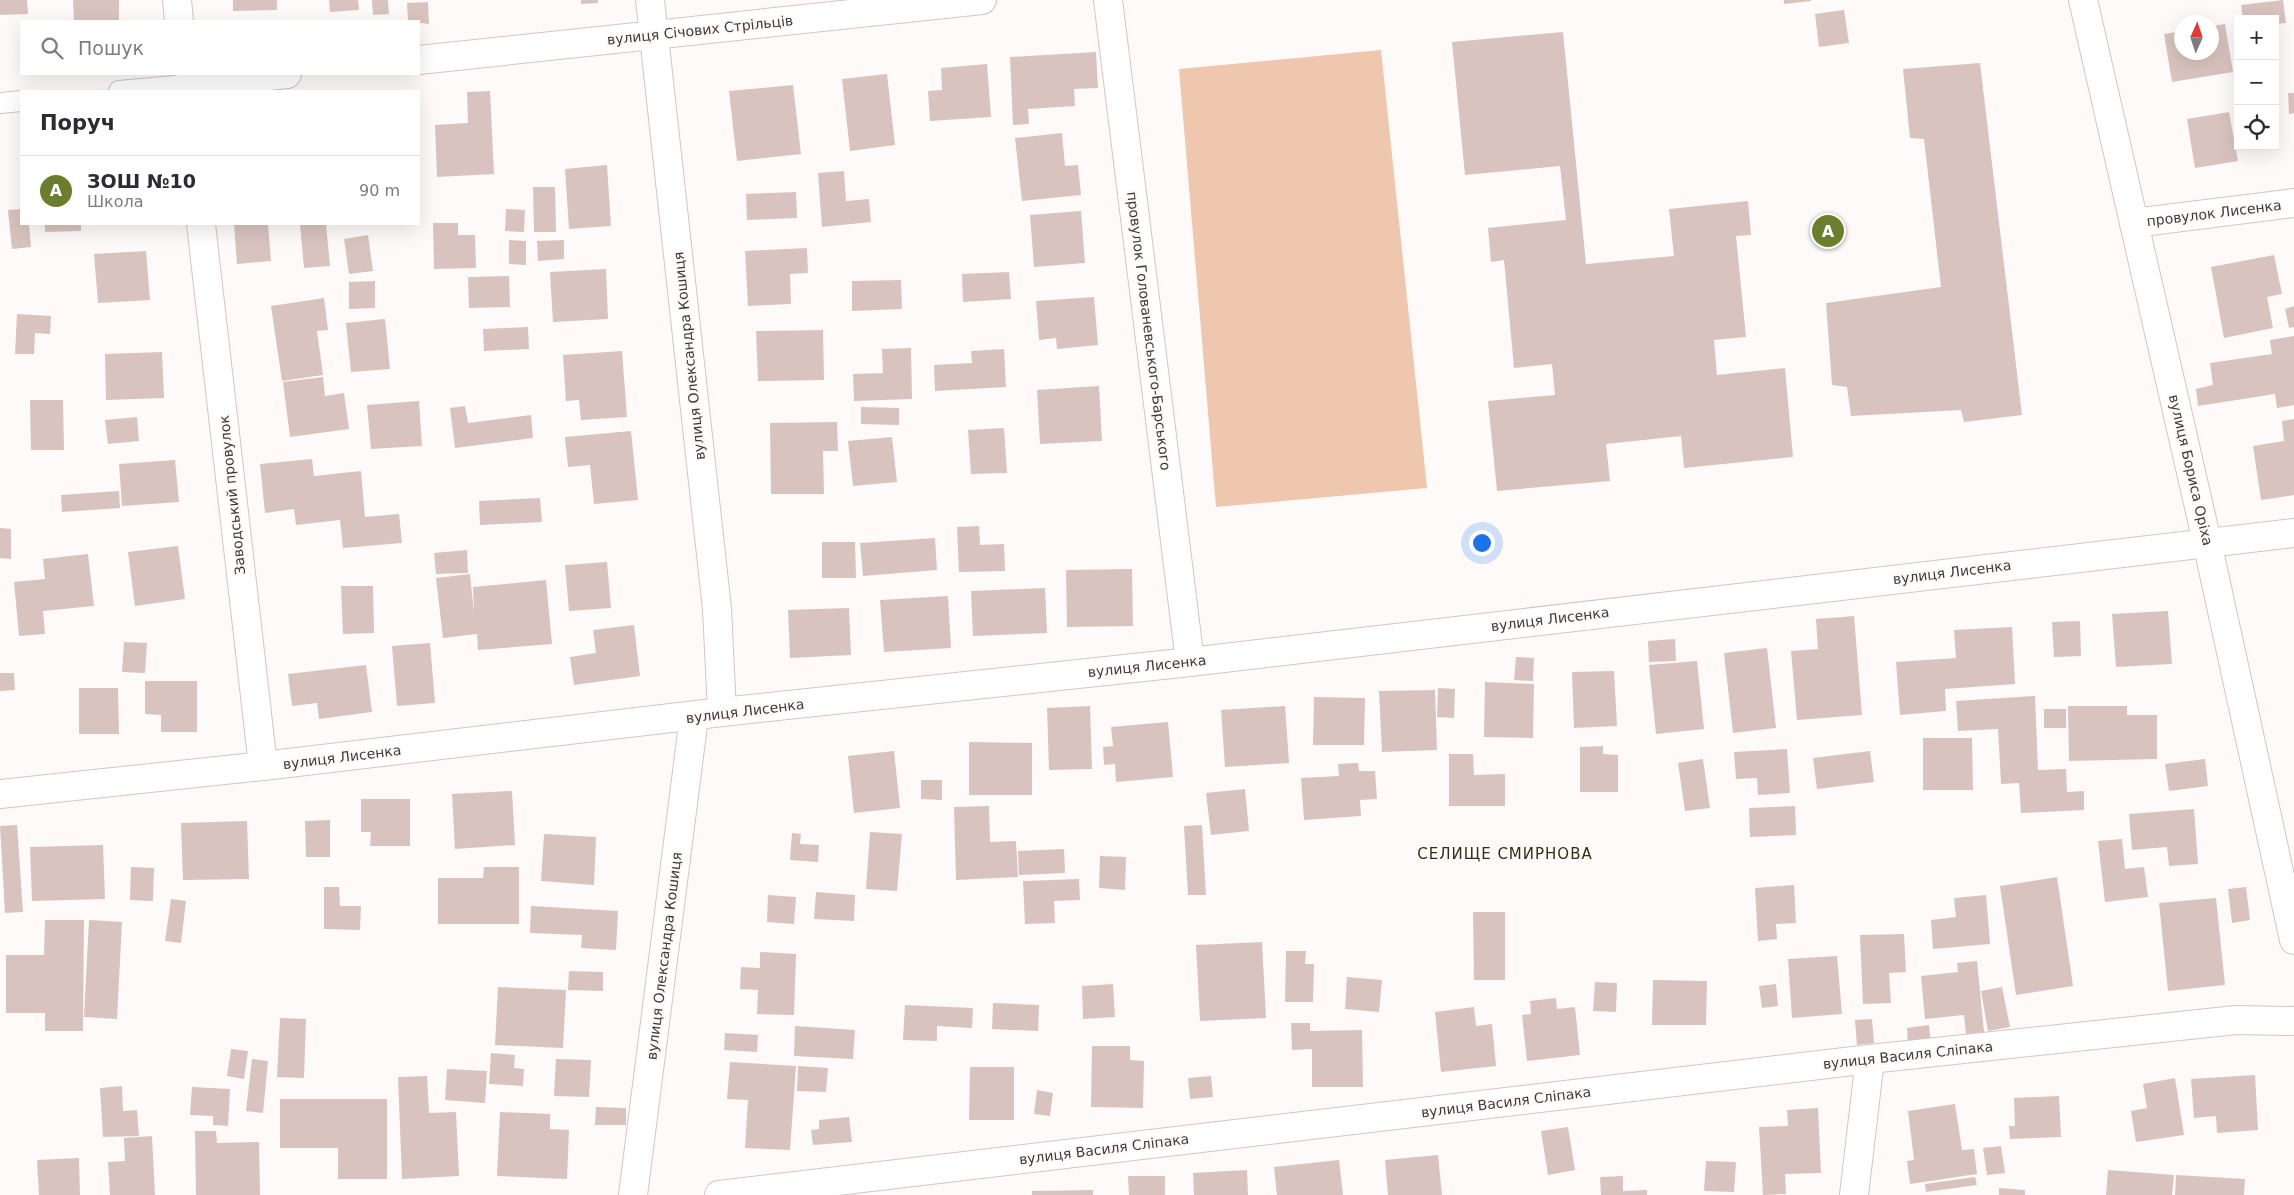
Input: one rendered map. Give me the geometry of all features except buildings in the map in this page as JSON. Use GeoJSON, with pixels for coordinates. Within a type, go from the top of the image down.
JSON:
{"type":"FeatureCollection","features":[{"type":"Feature","properties":{"kind":"street"},"geometry":{"type":"LineString","coordinates":[[177,0],[179,20]]}},
{"type":"Feature","properties":{"kind":"street","name":"вулиця Олександра Кошиця"},"geometry":{"type":"LineString","coordinates":[[650,0],[717,608],[722,712]]}},
{"type":"Feature","properties":{"kind":"street","name":"вулиця Січових Стрільців"},"geometry":{"type":"LineString","coordinates":[[420,60],[982,0]]}},
{"type":"Feature","properties":{"kind":"street","name":"провулок Голованевського-Барського"},"geometry":{"type":"LineString","coordinates":[[1108,0],[1190,662]]}},
{"type":"Feature","properties":{"kind":"street","name":"вулиця Бориса Оріха"},"geometry":{"type":"LineString","coordinates":[[2083,0],[2208,542],[2294,940]]}},
{"type":"Feature","properties":{"kind":"street"},"geometry":{"type":"LineString","coordinates":[[186,83],[276,75]]}},
{"type":"Feature","properties":{"kind":"street","name":"провулок Лисенка"},"geometry":{"type":"LineString","coordinates":[[2134,222],[2294,203]]}},
{"type":"Feature","properties":{"kind":"street","name":"Заводський провулок"},"geometry":{"type":"LineString","coordinates":[[202,225],[263,766]]}},
{"type":"Feature","properties":{"kind":"street","name":"вулиця Лисенка"},"geometry":{"type":"LineString","coordinates":[[0,794],[263,766],[694,717],[722,712],[1190,662],[2294,533]]}},
{"type":"Feature","properties":{"kind":"street","name":"вулиця Олександра Кошиця"},"geometry":{"type":"LineString","coordinates":[[632,1195],[694,717]]}},
{"type":"Feature","properties":{"kind":"street","name":"вулиця Василя Сліпака"},"geometry":{"type":"LineString","coordinates":[[719,1195],[1870,1059],[2236,1020],[2294,1021]]}},
{"type":"Feature","properties":{"kind":"street"},"geometry":{"type":"LineString","coordinates":[[1854,1195],[1870,1059]]}},
{"type":"Feature","properties":{"kind":"lane"},"geometry":{"type":"LineString","coordinates":[[127,90],[186,83]]}},
{"type":"Feature","properties":{"kind":"lane"},"geometry":{"type":"LineString","coordinates":[[0,103],[20,101]]}},
{"type":"Feature","properties":{"kind":"shaded area"},"geometry":{"type":"Polygon","coordinates":[[[1381,50],[1427,488],[1216,507],[1179,69],[1381,50]]]}},
{"type":"Feature","properties":{"kind":"place","name":"ЗОШ №10"},"geometry":{"type":"Point","coordinates":[1828,231]}},
{"type":"Feature","properties":{"kind":"district","name":"СЕЛИЩЕ СМИРНОВА"},"geometry":{"type":"Point","coordinates":[1505,854]}}]}
